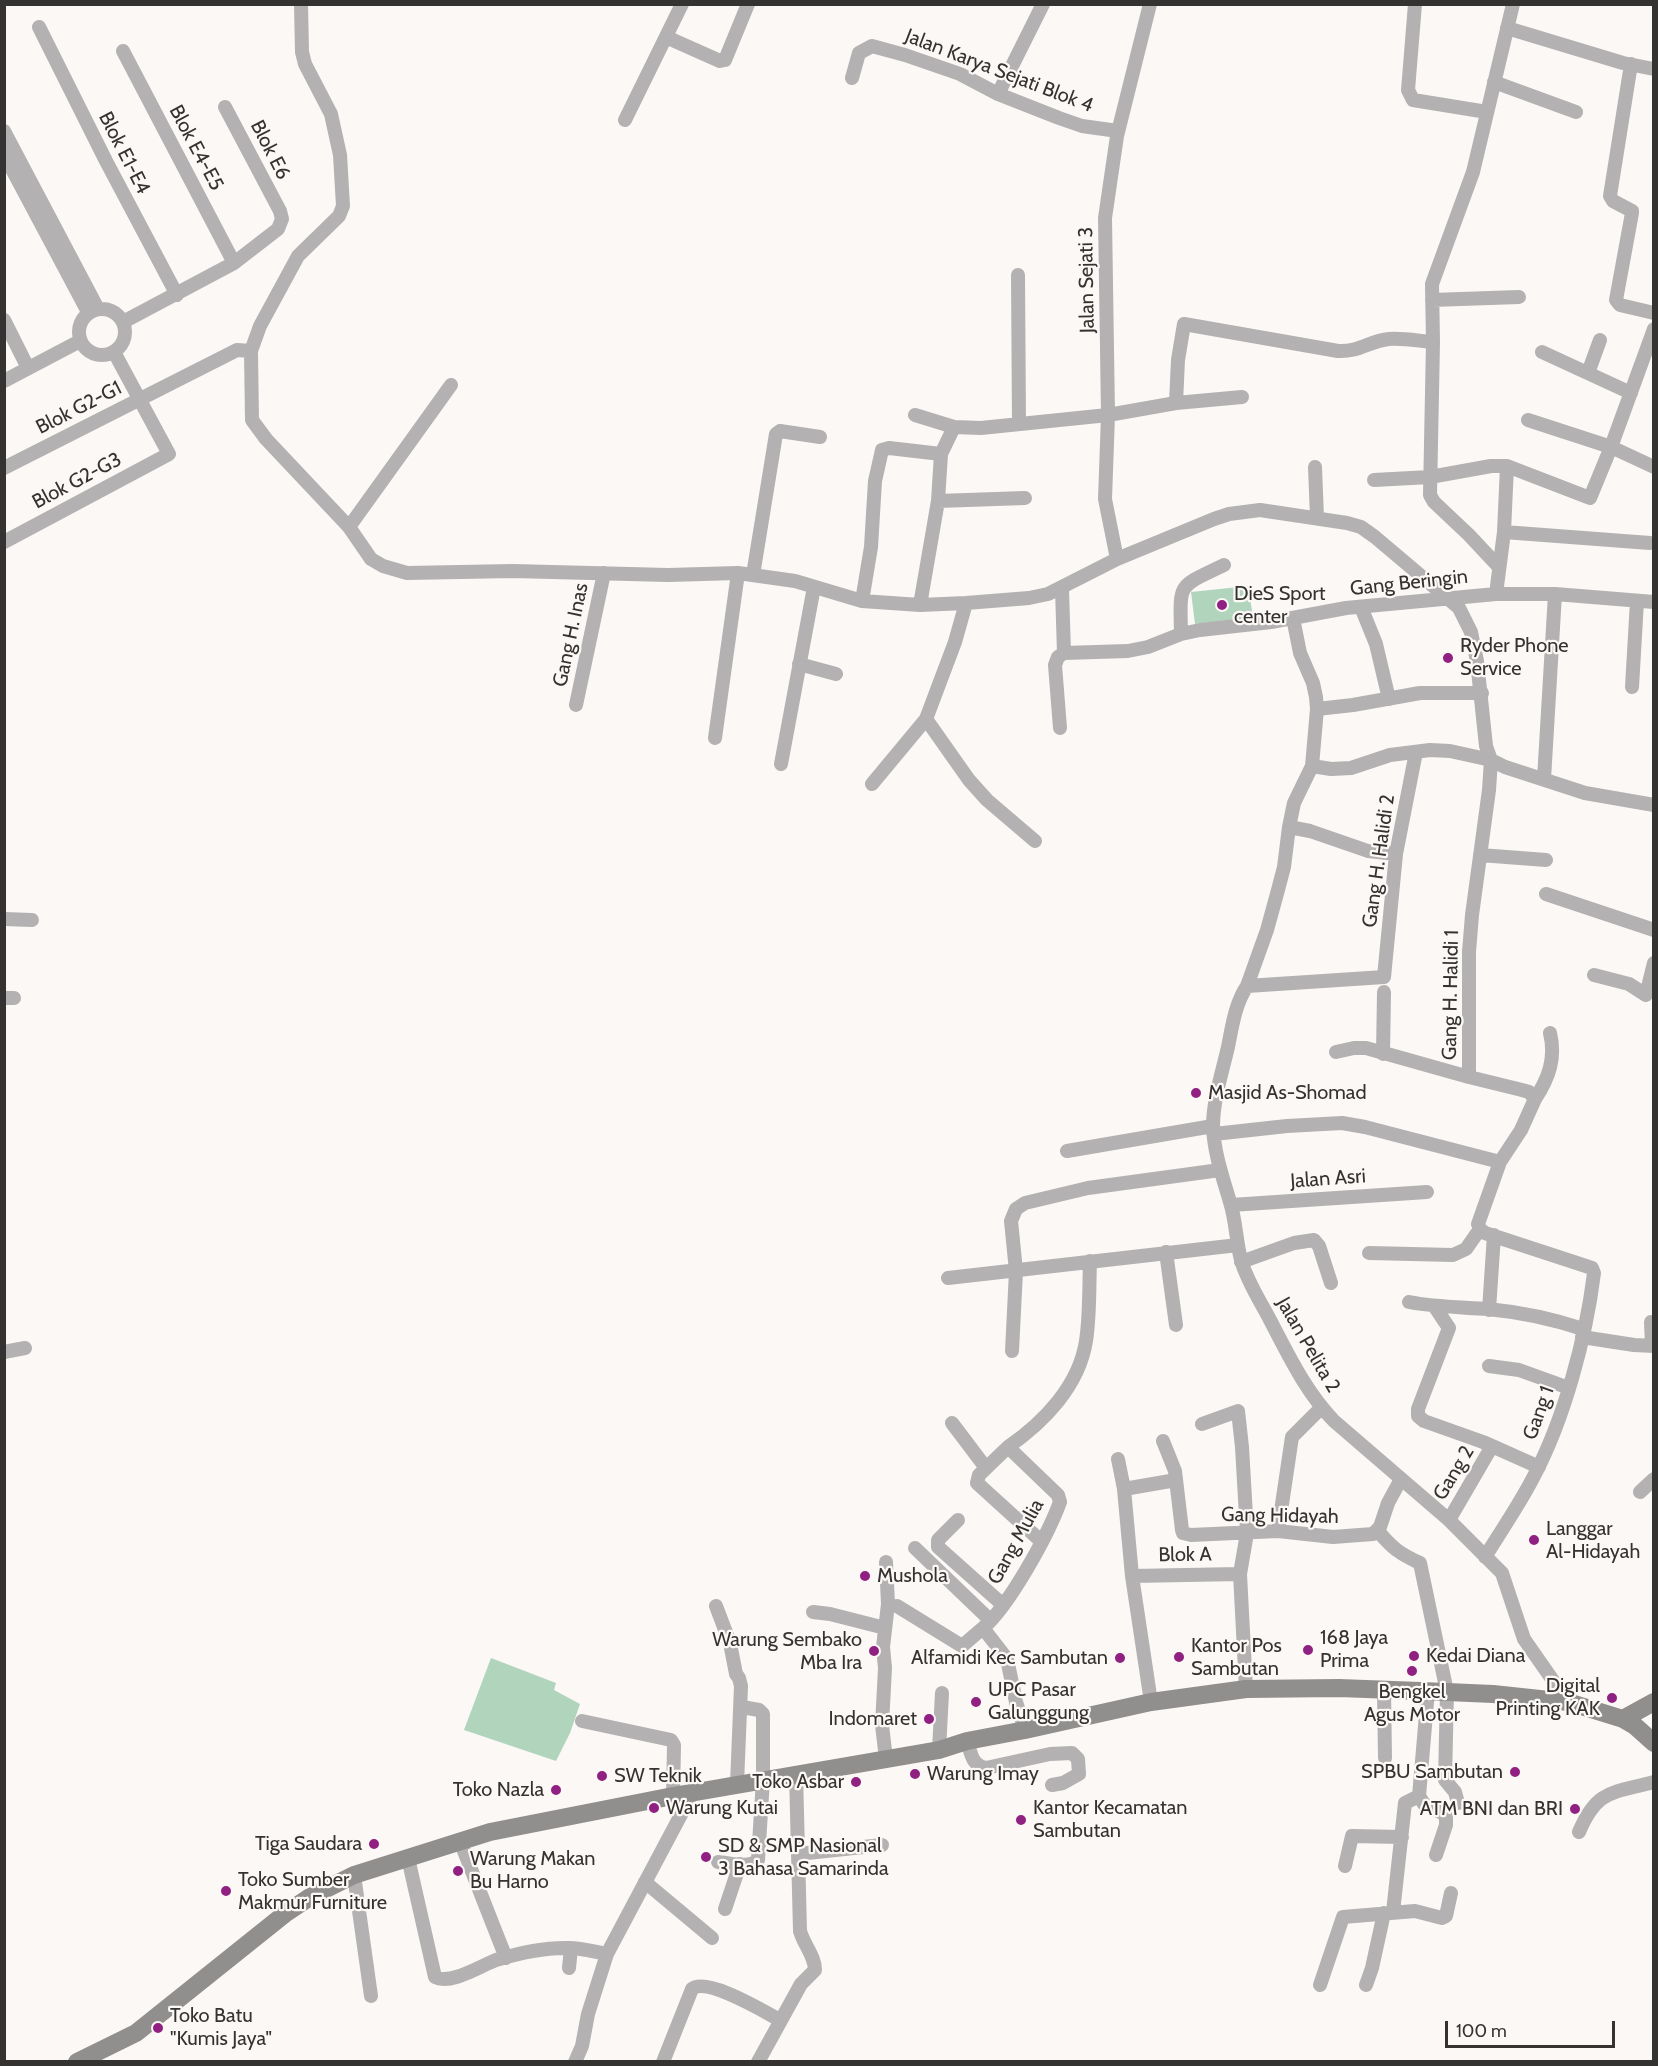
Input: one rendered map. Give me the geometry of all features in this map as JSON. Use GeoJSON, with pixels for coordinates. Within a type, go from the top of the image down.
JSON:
{"type":"FeatureCollection","features":[{"type":"Feature","properties":{"kind":"main road"},"geometry":{"type":"LineString","coordinates":[[79,2061],[136,2033],[286,1913],[310,1897],[354,1875],[490,1832],[763,1779],[939,1750],[968,1741],[1150,1702],[1246,1689],[1383,1689],[1493,1694],[1568,1702],[1623,1719],[1641,1731],[1653,1743]]}},
{"type":"Feature","properties":{"kind":"main road"},"geometry":{"type":"LineString","coordinates":[[1623,1719],[1653,1702]]}},
{"type":"Feature","properties":{"kind":"street"},"geometry":{"type":"LineString","coordinates":[[251,351],[260,326],[298,256],[339,216],[343,206],[340,156],[331,114],[305,64],[302,52],[301,4]]}},
{"type":"Feature","properties":{"kind":"street"},"geometry":{"type":"LineString","coordinates":[[625,120],[682,4]]}},
{"type":"Feature","properties":{"kind":"street"},"geometry":{"type":"LineString","coordinates":[[666,37],[720,61],[725,60],[748,4]]}},
{"type":"Feature","properties":{"kind":"street"},"geometry":{"type":"LineString","coordinates":[[998,94],[1043,4]]}},
{"type":"Feature","properties":{"kind":"street","name":"Jalan Sejati 3"},"geometry":{"type":"LineString","coordinates":[[1117,559],[1105,499],[1108,416],[1105,218],[1118,131],[1150,4]]}},
{"type":"Feature","properties":{"kind":"street"},"geometry":{"type":"LineString","coordinates":[[1415,4],[1408,90],[1413,100],[1487,112]]}},
{"type":"Feature","properties":{"kind":"street"},"geometry":{"type":"LineString","coordinates":[[1498,566],[1434,502],[1430,495],[1432,300],[1434,277],[1473,172],[1514,4]]}},
{"type":"Feature","properties":{"kind":"street","name":"Blok E1-E4"},"geometry":{"type":"LineString","coordinates":[[39,27],[177,295]]}},
{"type":"Feature","properties":{"kind":"street"},"geometry":{"type":"LineString","coordinates":[[1507,28],[1653,69]]}},
{"type":"Feature","properties":{"kind":"street","name":"Jalan Karya Sejati Blok 4"},"geometry":{"type":"LineString","coordinates":[[852,78],[859,53],[872,46],[960,75],[998,94],[1082,126],[1118,131]]}},
{"type":"Feature","properties":{"kind":"street","name":"Blok E4-E5"},"geometry":{"type":"LineString","coordinates":[[123,51],[234,263]]}},
{"type":"Feature","properties":{"kind":"street"},"geometry":{"type":"LineString","coordinates":[[1631,64],[1610,196],[1613,201],[1632,211],[1616,300],[1620,305],[1653,313]]}},
{"type":"Feature","properties":{"kind":"street"},"geometry":{"type":"LineString","coordinates":[[1494,82],[1576,112]]}},
{"type":"Feature","properties":{"kind":"street","name":"Blok E6"},"geometry":{"type":"LineString","coordinates":[[225,107],[280,211],[282,223],[278,229],[234,263]]}},
{"type":"Feature","properties":{"kind":"street"},"geometry":{"type":"LineString","coordinates":[[4,131],[7,152],[93,311]]}},
{"type":"Feature","properties":{"kind":"street"},"geometry":{"type":"LineString","coordinates":[[123,322],[234,263]]}},
{"type":"Feature","properties":{"kind":"street"},"geometry":{"type":"LineString","coordinates":[[1018,275],[1019,424]]}},
{"type":"Feature","properties":{"kind":"street"},"geometry":{"type":"LineString","coordinates":[[1432,300],[1519,297]]}},
{"type":"Feature","properties":{"kind":"street"},"geometry":{"type":"LineString","coordinates":[[101,308],[114,312],[123,322],[125,331],[123,340],[114,352],[102,355],[93,353],[80,341],[78,330],[81,320],[93,311],[101,308]]}},
{"type":"Feature","properties":{"kind":"street"},"geometry":{"type":"LineString","coordinates":[[4,320],[28,368]]}},
{"type":"Feature","properties":{"kind":"street"},"geometry":{"type":"LineString","coordinates":[[1176,403],[1178,360],[1184,324],[1351,352],[1371,343],[1389,339],[1433,342]]}},
{"type":"Feature","properties":{"kind":"street"},"geometry":{"type":"LineString","coordinates":[[1374,480],[1430,477],[1491,466],[1507,466],[1590,498],[1611,447],[1653,329]]}},
{"type":"Feature","properties":{"kind":"street"},"geometry":{"type":"LineString","coordinates":[[1588,373],[1600,340]]}},
{"type":"Feature","properties":{"kind":"street"},"geometry":{"type":"LineString","coordinates":[[4,381],[80,341]]}},
{"type":"Feature","properties":{"kind":"street","name":"Blok G2-G1"},"geometry":{"type":"LineString","coordinates":[[4,468],[237,350],[251,351]]}},
{"type":"Feature","properties":{"kind":"street","name":"Gang H. Halidi 1"},"geometry":{"type":"LineString","coordinates":[[251,351],[251,409],[254,425],[349,527],[371,559],[384,567],[407,573],[513,571],[738,573],[795,581],[862,601],[920,604],[966,603],[1029,598],[1048,594],[1117,559],[1229,514],[1260,510],[1361,527],[1459,608],[1471,632],[1482,693],[1486,746],[1491,760],[1469,952],[1469,1077],[1529,1092],[1535,1099]]}},
{"type":"Feature","properties":{"kind":"street"},"geometry":{"type":"LineString","coordinates":[[114,352],[140,399]]}},
{"type":"Feature","properties":{"kind":"street"},"geometry":{"type":"LineString","coordinates":[[1542,352],[1631,393]]}},
{"type":"Feature","properties":{"kind":"street"},"geometry":{"type":"LineString","coordinates":[[349,527],[439,405],[451,385]]}},
{"type":"Feature","properties":{"kind":"street"},"geometry":{"type":"LineString","coordinates":[[915,415],[954,427],[981,428],[1108,416],[1176,403],[1242,397]]}},
{"type":"Feature","properties":{"kind":"street","name":"Blok G2-G3"},"geometry":{"type":"LineString","coordinates":[[4,542],[169,454],[140,399]]}},
{"type":"Feature","properties":{"kind":"street"},"geometry":{"type":"LineString","coordinates":[[1528,420],[1611,447],[1653,467]]}},
{"type":"Feature","properties":{"kind":"street"},"geometry":{"type":"LineString","coordinates":[[920,604],[938,501],[941,454],[954,427]]}},
{"type":"Feature","properties":{"kind":"street"},"geometry":{"type":"LineString","coordinates":[[753,575],[776,434],[780,431],[820,437]]}},
{"type":"Feature","properties":{"kind":"street"},"geometry":{"type":"LineString","coordinates":[[862,601],[872,547],[875,481],[882,450],[889,448],[941,454]]}},
{"type":"Feature","properties":{"kind":"street"},"geometry":{"type":"LineString","coordinates":[[1496,594],[1504,532],[1507,466]]}},
{"type":"Feature","properties":{"kind":"street"},"geometry":{"type":"LineString","coordinates":[[1315,467],[1317,518]]}},
{"type":"Feature","properties":{"kind":"street"},"geometry":{"type":"LineString","coordinates":[[938,501],[1025,498]]}},
{"type":"Feature","properties":{"kind":"street"},"geometry":{"type":"LineString","coordinates":[[1504,532],[1650,543]]}},
{"type":"Feature","properties":{"kind":"street"},"geometry":{"type":"LineString","coordinates":[[1181,634],[1182,588],[1189,582],[1224,565]]}},
{"type":"Feature","properties":{"kind":"street","name":"Gang H. Inas"},"geometry":{"type":"LineString","coordinates":[[576,705],[604,573]]}},
{"type":"Feature","properties":{"kind":"street"},"geometry":{"type":"LineString","coordinates":[[715,738],[738,573]]}},
{"type":"Feature","properties":{"kind":"street"},"geometry":{"type":"LineString","coordinates":[[781,764],[814,587]]}},
{"type":"Feature","properties":{"kind":"street"},"geometry":{"type":"LineString","coordinates":[[1060,728],[1055,665],[1058,657],[1064,653],[1062,588]]}},
{"type":"Feature","properties":{"kind":"street","name":"Gang Beringin"},"geometry":{"type":"LineString","coordinates":[[1064,653],[1128,651],[1148,647],[1181,634],[1361,607],[1496,594],[1555,594],[1653,602]]}},
{"type":"Feature","properties":{"kind":"street"},"geometry":{"type":"LineString","coordinates":[[1544,779],[1555,594]]}},
{"type":"Feature","properties":{"kind":"street"},"geometry":{"type":"LineString","coordinates":[[1632,687],[1637,601]]}},
{"type":"Feature","properties":{"kind":"street"},"geometry":{"type":"LineString","coordinates":[[872,784],[926,719],[955,642],[966,603]]}},
{"type":"Feature","properties":{"kind":"street"},"geometry":{"type":"LineString","coordinates":[[1361,607],[1376,644],[1389,699]]}},
{"type":"Feature","properties":{"kind":"street"},"geometry":{"type":"LineString","coordinates":[[1293,618],[1300,653],[1313,683],[1317,709],[1312,766],[1331,769],[1351,768],[1390,755],[1450,751],[1491,760],[1505,767],[1585,793],[1653,805]]}},
{"type":"Feature","properties":{"kind":"street"},"geometry":{"type":"LineString","coordinates":[[799,664],[836,674]]}},
{"type":"Feature","properties":{"kind":"street"},"geometry":{"type":"LineString","coordinates":[[1317,709],[1420,693],[1482,693]]}},
{"type":"Feature","properties":{"kind":"street"},"geometry":{"type":"LineString","coordinates":[[926,719],[969,780],[987,800],[1035,841]]}},
{"type":"Feature","properties":{"kind":"street","name":"Gang H. Halidi 2"},"geometry":{"type":"LineString","coordinates":[[1244,990],[1384,976],[1396,854],[1416,752]]}},
{"type":"Feature","properties":{"kind":"street","name":"Jalan Pelita 2"},"geometry":{"type":"LineString","coordinates":[[1312,766],[1294,803],[1278,890],[1267,930],[1244,990],[1219,1086],[1214,1130],[1220,1170],[1231,1205],[1241,1262],[1289,1359],[1321,1408],[1449,1520],[1502,1574],[1524,1639],[1568,1702]]}},
{"type":"Feature","properties":{"kind":"street"},"geometry":{"type":"LineString","coordinates":[[1289,827],[1310,831],[1360,849],[1396,854]]}},
{"type":"Feature","properties":{"kind":"street"},"geometry":{"type":"LineString","coordinates":[[1480,855],[1546,860]]}},
{"type":"Feature","properties":{"kind":"street"},"geometry":{"type":"LineString","coordinates":[[1546,894],[1653,930]]}},
{"type":"Feature","properties":{"kind":"street"},"geometry":{"type":"LineString","coordinates":[[4,919],[32,920]]}},
{"type":"Feature","properties":{"kind":"street"},"geometry":{"type":"LineString","coordinates":[[1650,999],[1653,963]]}},
{"type":"Feature","properties":{"kind":"street"},"geometry":{"type":"LineString","coordinates":[[1594,975],[1629,984],[1650,999]]}},
{"type":"Feature","properties":{"kind":"street"},"geometry":{"type":"LineString","coordinates":[[1383,1054],[1384,992]]}},
{"type":"Feature","properties":{"kind":"street"},"geometry":{"type":"LineString","coordinates":[[1369,1253],[1453,1255],[1466,1249],[1480,1229],[1480,1218],[1500,1162],[1521,1130],[1548,1077],[1552,1063],[1550,1033]]}},
{"type":"Feature","properties":{"kind":"street"},"geometry":{"type":"LineString","coordinates":[[1336,1052],[1366,1048],[1469,1077]]}},
{"type":"Feature","properties":{"kind":"street"},"geometry":{"type":"LineString","coordinates":[[1067,1151],[1154,1136],[1214,1130],[1342,1123],[1500,1162]]}},
{"type":"Feature","properties":{"kind":"street"},"geometry":{"type":"LineString","coordinates":[[1012,1351],[1016,1271],[1011,1221],[1016,1209],[1025,1203],[1098,1186],[1220,1170]]}},
{"type":"Feature","properties":{"kind":"street","name":"Jalan Asri"},"geometry":{"type":"LineString","coordinates":[[1231,1205],[1427,1192]]}},
{"type":"Feature","properties":{"kind":"street"},"geometry":{"type":"LineString","coordinates":[[1480,1229],[1494,1235],[1489,1310]]}},
{"type":"Feature","properties":{"kind":"street","name":"Gang 1"},"geometry":{"type":"LineString","coordinates":[[1485,1557],[1539,1467],[1575,1370],[1594,1270],[1494,1235]]}},
{"type":"Feature","properties":{"kind":"street"},"geometry":{"type":"LineString","coordinates":[[1241,1262],[1294,1243],[1314,1240],[1319,1246],[1331,1283]]}},
{"type":"Feature","properties":{"kind":"street"},"geometry":{"type":"LineString","coordinates":[[948,1278],[1238,1245]]}},
{"type":"Feature","properties":{"kind":"street"},"geometry":{"type":"LineString","coordinates":[[1166,1252],[1176,1325]]}},
{"type":"Feature","properties":{"kind":"street"},"geometry":{"type":"LineString","coordinates":[[1042,1542],[980,1487],[977,1478],[1008,1447],[1053,1409],[1065,1393],[1086,1343],[1090,1261]]}},
{"type":"Feature","properties":{"kind":"street"},"geometry":{"type":"LineString","coordinates":[[1409,1302],[1435,1307],[1489,1310],[1557,1322],[1582,1333],[1626,1344],[1653,1346],[1652,1322]]}},
{"type":"Feature","properties":{"kind":"street"},"geometry":{"type":"LineString","coordinates":[[1435,1307],[1449,1328],[1418,1409],[1418,1416],[1424,1421],[1492,1446],[1539,1467]]}},
{"type":"Feature","properties":{"kind":"street"},"geometry":{"type":"LineString","coordinates":[[4,1352],[25,1348]]}},
{"type":"Feature","properties":{"kind":"street"},"geometry":{"type":"LineString","coordinates":[[1490,1366],[1519,1370],[1569,1388]]}},
{"type":"Feature","properties":{"kind":"street"},"geometry":{"type":"LineString","coordinates":[[1278,1531],[1292,1437],[1321,1408]]}},
{"type":"Feature","properties":{"kind":"street"},"geometry":{"type":"LineString","coordinates":[[1202,1424],[1238,1411],[1247,1533],[1240,1574],[1246,1689]]}},
{"type":"Feature","properties":{"kind":"street"},"geometry":{"type":"LineString","coordinates":[[952,1423],[986,1468]]}},
{"type":"Feature","properties":{"kind":"street","name":"Gang Hidayah"},"geometry":{"type":"LineString","coordinates":[[1163,1441],[1172,1460],[1183,1533],[1191,1535],[1278,1531],[1333,1537],[1373,1534],[1378,1531]]}},
{"type":"Feature","properties":{"kind":"street","name":"Gang 2"},"geometry":{"type":"LineString","coordinates":[[1449,1520],[1492,1446]]}},
{"type":"Feature","properties":{"kind":"street","name":"Gang Mulia"},"geometry":{"type":"LineString","coordinates":[[894,1605],[962,1646],[987,1624],[1003,1605],[1042,1542],[1060,1500],[1058,1495],[1008,1447]]}},
{"type":"Feature","properties":{"kind":"street"},"geometry":{"type":"LineString","coordinates":[[1118,1458],[1124,1489],[1132,1576],[1150,1702]]}},
{"type":"Feature","properties":{"kind":"street"},"geometry":{"type":"LineString","coordinates":[[1401,1479],[1388,1503],[1378,1531],[1399,1553],[1420,1563],[1447,1692],[1445,1780],[1455,1792],[1458,1803]]}},
{"type":"Feature","properties":{"kind":"street"},"geometry":{"type":"LineString","coordinates":[[1640,1492],[1653,1479]]}},
{"type":"Feature","properties":{"kind":"street"},"geometry":{"type":"LineString","coordinates":[[1124,1489],[1176,1480]]}},
{"type":"Feature","properties":{"kind":"street"},"geometry":{"type":"LineString","coordinates":[[958,1520],[938,1540],[938,1547],[1003,1605]]}},
{"type":"Feature","properties":{"kind":"street"},"geometry":{"type":"LineString","coordinates":[[915,1548],[987,1624],[1007,1659],[1016,1702],[1025,1730]]}},
{"type":"Feature","properties":{"kind":"street"},"geometry":{"type":"LineString","coordinates":[[886,1562],[894,1605],[885,1628],[882,1725],[886,1759]]}},
{"type":"Feature","properties":{"kind":"street","name":"Blok A"},"geometry":{"type":"LineString","coordinates":[[1132,1576],[1240,1574]]}},
{"type":"Feature","properties":{"kind":"street"},"geometry":{"type":"LineString","coordinates":[[716,1606],[730,1643],[736,1674],[741,1686],[742,1707],[737,1784]]}},
{"type":"Feature","properties":{"kind":"street"},"geometry":{"type":"LineString","coordinates":[[813,1612],[885,1628]]}},
{"type":"Feature","properties":{"kind":"street"},"geometry":{"type":"LineString","coordinates":[[1383,1689],[1385,1758]]}},
{"type":"Feature","properties":{"kind":"street"},"geometry":{"type":"LineString","coordinates":[[1428,1691],[1419,1796],[1425,1804],[1446,1815],[1446,1825],[1436,1855]]}},
{"type":"Feature","properties":{"kind":"street"},"geometry":{"type":"LineString","coordinates":[[939,1750],[942,1694]]}},
{"type":"Feature","properties":{"kind":"street"},"geometry":{"type":"LineString","coordinates":[[718,1862],[752,1864],[758,1860],[763,1779],[763,1714],[759,1710],[742,1707]]}},
{"type":"Feature","properties":{"kind":"street"},"geometry":{"type":"LineString","coordinates":[[582,1721],[671,1740],[674,1745],[673,1796]]}},
{"type":"Feature","properties":{"kind":"street"},"geometry":{"type":"LineString","coordinates":[[968,1741],[974,1762],[979,1767],[986,1768],[1050,1754],[1072,1753],[1078,1759],[1079,1774],[1063,1783],[1052,1785]]}},
{"type":"Feature","properties":{"kind":"street"},"geometry":{"type":"LineString","coordinates":[[758,2061],[801,1984],[812,1974],[816,1966],[803,1942],[800,1931],[796,1773]]}},
{"type":"Feature","properties":{"kind":"street"},"geometry":{"type":"LineString","coordinates":[[1579,1832],[1587,1814],[1598,1800],[1611,1792],[1653,1782]]}},
{"type":"Feature","properties":{"kind":"street"},"geometry":{"type":"LineString","coordinates":[[575,2061],[582,2046],[588,2014],[607,1954],[692,1794]]}},
{"type":"Feature","properties":{"kind":"street"},"geometry":{"type":"LineString","coordinates":[[1366,1985],[1389,1912],[1402,1837],[1405,1803],[1419,1796]]}},
{"type":"Feature","properties":{"kind":"street"},"geometry":{"type":"LineString","coordinates":[[1345,1866],[1352,1836],[1402,1837]]}},
{"type":"Feature","properties":{"kind":"street"},"geometry":{"type":"LineString","coordinates":[[460,1841],[506,1958]]}},
{"type":"Feature","properties":{"kind":"street"},"geometry":{"type":"LineString","coordinates":[[798,1854],[882,1845]]}},
{"type":"Feature","properties":{"kind":"street"},"geometry":{"type":"LineString","coordinates":[[408,1858],[435,1977],[442,1980],[450,1979],[535,1950],[571,1948],[607,1954]]}},
{"type":"Feature","properties":{"kind":"street"},"geometry":{"type":"LineString","coordinates":[[725,1909],[740,1864]]}},
{"type":"Feature","properties":{"kind":"street"},"geometry":{"type":"LineString","coordinates":[[354,1875],[371,1996]]}},
{"type":"Feature","properties":{"kind":"street"},"geometry":{"type":"LineString","coordinates":[[645,1882],[712,1938]]}},
{"type":"Feature","properties":{"kind":"street"},"geometry":{"type":"LineString","coordinates":[[1320,1985],[1342,1917],[1415,1911],[1444,1918],[1451,1893]]}},
{"type":"Feature","properties":{"kind":"street"},"geometry":{"type":"LineString","coordinates":[[569,1968],[571,1948]]}},
{"type":"Feature","properties":{"kind":"street"},"geometry":{"type":"LineString","coordinates":[[663,2061],[692,1989],[696,1985],[722,1990],[780,2020]]}},
{"type":"Feature","properties":{"kind":"green space","name":"DieS Sport center"},"geometry":{"type":"Polygon","coordinates":[[[1248,586],[1253,617],[1195,624],[1191,592],[1248,586]]]}},
{"type":"Feature","properties":{"kind":"green space"},"geometry":{"type":"Polygon","coordinates":[[[491,1658],[556,1683],[554,1690],[580,1704],[570,1733],[556,1761],[464,1730],[491,1658]]]}},
{"type":"Feature","properties":{"kind":"place","name":"DieS Sport center"},"geometry":{"type":"Point","coordinates":[1222,605]}},
{"type":"Feature","properties":{"kind":"place","name":"Ryder Phone Service"},"geometry":{"type":"Point","coordinates":[1448,658]}},
{"type":"Feature","properties":{"kind":"place","name":"Masjid As-Shomad"},"geometry":{"type":"Point","coordinates":[1196,1093]}},
{"type":"Feature","properties":{"kind":"place","name":"Langgar Al-Hidayah"},"geometry":{"type":"Point","coordinates":[1534,1540]}},
{"type":"Feature","properties":{"kind":"place","name":"Mushola"},"geometry":{"type":"Point","coordinates":[865,1576]}},
{"type":"Feature","properties":{"kind":"place","name":"168 Jaya Prima"},"geometry":{"type":"Point","coordinates":[1308,1650]}},
{"type":"Feature","properties":{"kind":"place","name":"Warung Sembako Mba Ira"},"geometry":{"type":"Point","coordinates":[874,1651]}},
{"type":"Feature","properties":{"kind":"place","name":"Kedai Diana"},"geometry":{"type":"Point","coordinates":[1414,1656]}},
{"type":"Feature","properties":{"kind":"place","name":"Kantor Pos Sambutan"},"geometry":{"type":"Point","coordinates":[1179,1657]}},
{"type":"Feature","properties":{"kind":"place","name":"Alfamidi Kec Sambutan"},"geometry":{"type":"Point","coordinates":[1120,1658]}},
{"type":"Feature","properties":{"kind":"place","name":"Bengkel Agus Motor"},"geometry":{"type":"Point","coordinates":[1412,1671]}},
{"type":"Feature","properties":{"kind":"place","name":"Digital Printing KAK"},"geometry":{"type":"Point","coordinates":[1612,1698]}},
{"type":"Feature","properties":{"kind":"place","name":"UPC Pasar Galunggung"},"geometry":{"type":"Point","coordinates":[976,1702]}},
{"type":"Feature","properties":{"kind":"place","name":"Indomaret"},"geometry":{"type":"Point","coordinates":[929,1719]}},
{"type":"Feature","properties":{"kind":"place","name":"SPBU Sambutan"},"geometry":{"type":"Point","coordinates":[1515,1772]}},
{"type":"Feature","properties":{"kind":"place","name":"Warung Imay"},"geometry":{"type":"Point","coordinates":[915,1774]}},
{"type":"Feature","properties":{"kind":"place","name":"SW Teknik"},"geometry":{"type":"Point","coordinates":[602,1776]}},
{"type":"Feature","properties":{"kind":"place","name":"Toko Asbar"},"geometry":{"type":"Point","coordinates":[856,1782]}},
{"type":"Feature","properties":{"kind":"place","name":"Toko Nazla"},"geometry":{"type":"Point","coordinates":[556,1790]}},
{"type":"Feature","properties":{"kind":"place","name":"Warung Kutai"},"geometry":{"type":"Point","coordinates":[654,1808]}},
{"type":"Feature","properties":{"kind":"place","name":"ATM BNI dan BRI"},"geometry":{"type":"Point","coordinates":[1575,1809]}},
{"type":"Feature","properties":{"kind":"place","name":"Kantor Kecamatan Sambutan"},"geometry":{"type":"Point","coordinates":[1021,1820]}},
{"type":"Feature","properties":{"kind":"place","name":"Tiga Saudara"},"geometry":{"type":"Point","coordinates":[374,1844]}},
{"type":"Feature","properties":{"kind":"place","name":"SD & SMP Nasional 3 Bahasa Samarinda"},"geometry":{"type":"Point","coordinates":[706,1857]}},
{"type":"Feature","properties":{"kind":"place","name":"Warung Makan Bu Harno"},"geometry":{"type":"Point","coordinates":[458,1871]}},
{"type":"Feature","properties":{"kind":"place","name":"Toko Sumber Makmur Furniture"},"geometry":{"type":"Point","coordinates":[226,1891]}},
{"type":"Feature","properties":{"kind":"place","name":"Toko Batu \"Kumis Jaya\""},"geometry":{"type":"Point","coordinates":[158,2028]}}]}
